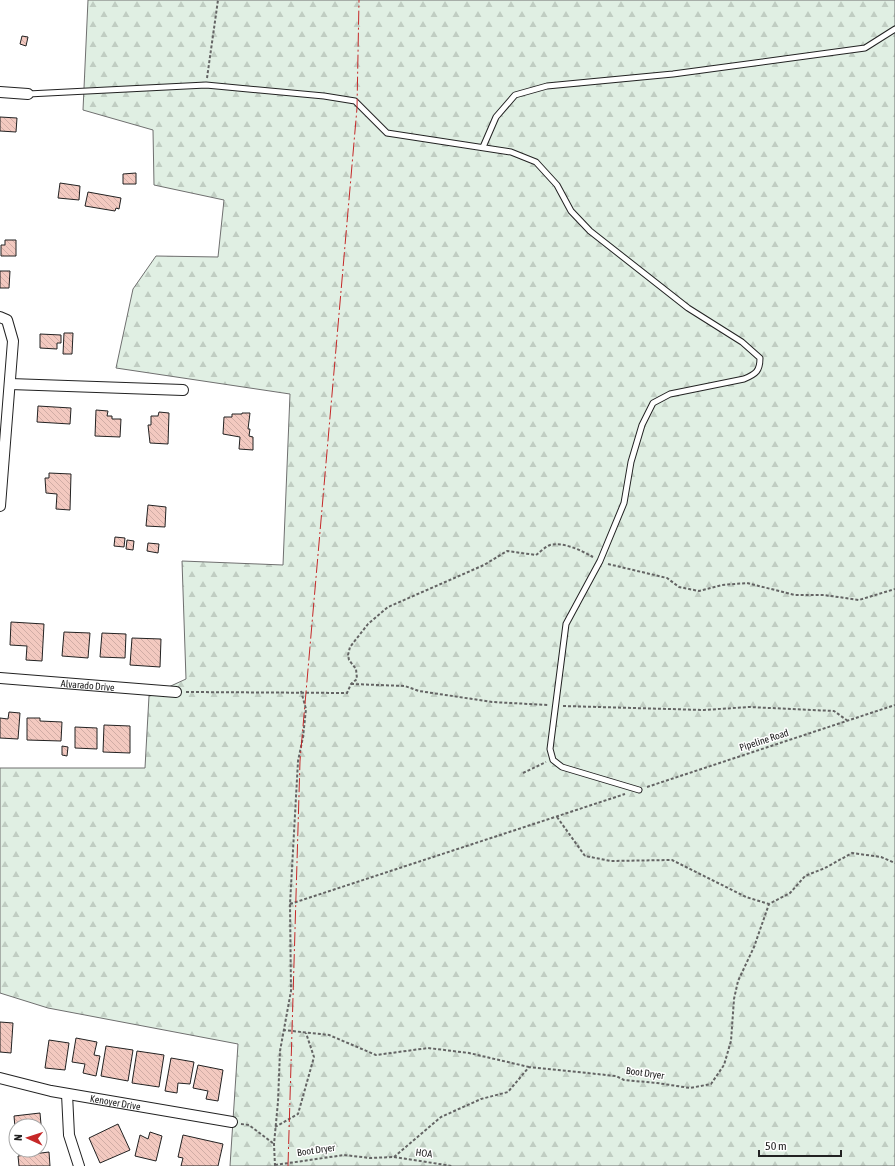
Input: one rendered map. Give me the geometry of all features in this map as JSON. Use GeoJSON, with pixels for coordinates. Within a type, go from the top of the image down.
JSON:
{"type":"FeatureCollection","features":[{"type":"Feature","properties":{"kind":"street"},"geometry":{"type":"LineString","coordinates":[[0,92],[28,94]]}},
{"type":"Feature","properties":{"kind":"street"},"geometry":{"type":"LineString","coordinates":[[0,506],[13,341],[4,318]]}},
{"type":"Feature","properties":{"kind":"street"},"geometry":{"type":"LineString","coordinates":[[10,384],[183,390]]}},
{"type":"Feature","properties":{"kind":"street","name":"Alvarado Drive"},"geometry":{"type":"LineString","coordinates":[[0,678],[176,692]]}},
{"type":"Feature","properties":{"kind":"street","name":"Kenoyer Drive"},"geometry":{"type":"LineString","coordinates":[[0,1078],[67,1094],[232,1122]]}},
{"type":"Feature","properties":{"kind":"street"},"geometry":{"type":"LineString","coordinates":[[67,1094],[69,1135],[79,1166]]}},
{"type":"Feature","properties":{"kind":"lane"},"geometry":{"type":"LineString","coordinates":[[483,147],[496,117],[515,96],[547,86],[673,74],[865,48],[895,29]]}},
{"type":"Feature","properties":{"kind":"lane"},"geometry":{"type":"LineString","coordinates":[[28,94],[206,85],[324,96],[355,101],[387,133],[511,152],[536,162],[557,185],[571,211],[590,231],[688,308],[742,342],[760,358],[760,368],[756,374],[744,379],[670,394],[653,403],[642,425],[631,462],[624,503],[600,561],[566,624],[554,705],[550,749],[553,760],[562,767],[639,790]]}},
{"type":"Feature","properties":{"kind":"path"},"geometry":{"type":"LineString","coordinates":[[206,85],[218,0]]}},
{"type":"Feature","properties":{"kind":"path"},"geometry":{"type":"LineString","coordinates":[[176,692],[301,691],[347,693],[351,684],[405,686],[419,691],[492,702],[592,708],[704,710],[749,708],[834,710],[848,721]]}},
{"type":"Feature","properties":{"kind":"path"},"geometry":{"type":"LineString","coordinates":[[275,1165],[274,1144],[280,1051],[291,991],[290,904],[298,761],[306,709],[301,691]]}},
{"type":"Feature","properties":{"kind":"path","name":"Pipeline Road"},"geometry":{"type":"LineString","coordinates":[[290,904],[895,705]]}},
{"type":"Feature","properties":{"kind":"path"},"geometry":{"type":"LineString","coordinates":[[523,773],[553,760]]}},
{"type":"Feature","properties":{"kind":"path"},"geometry":{"type":"LineString","coordinates":[[557,817],[585,856],[611,861],[672,860],[746,897],[769,904],[790,893],[805,876],[825,868],[852,854],[881,857],[895,863]]}},
{"type":"Feature","properties":{"kind":"path","name":"Boot Dryer"},"geometry":{"type":"LineString","coordinates":[[283,1030],[329,1035],[376,1055],[428,1048],[468,1053],[529,1067],[616,1076],[624,1080],[690,1088],[711,1084],[724,1065],[731,1041],[734,999],[738,981],[754,946],[769,904]]}},
{"type":"Feature","properties":{"kind":"path"},"geometry":{"type":"LineString","coordinates":[[275,1127],[298,1114],[314,1057],[306,1033]]}},
{"type":"Feature","properties":{"kind":"path"},"geometry":{"type":"LineString","coordinates":[[394,1157],[441,1117],[481,1099],[508,1092],[529,1067]]}},
{"type":"Feature","properties":{"kind":"path"},"geometry":{"type":"LineString","coordinates":[[232,1122],[249,1125],[274,1144]]}},
{"type":"Feature","properties":{"kind":"path","name":"Boot Dryer"},"geometry":{"type":"LineString","coordinates":[[275,1165],[344,1155],[356,1157],[394,1157]]}},
{"type":"Feature","properties":{"kind":"path","name":"HOA"},"geometry":{"type":"LineString","coordinates":[[394,1157],[452,1166]]}},
{"type":"Feature","properties":{"kind":"green space"},"geometry":{"type":"Polygon","coordinates":[[[88,0],[895,0],[895,1166],[230,1166],[238,1044],[48,1008],[0,993],[0,768],[145,768],[149,696],[186,679],[182,561],[283,565],[290,394],[116,368],[133,289],[156,256],[218,257],[224,200],[154,185],[153,130],[83,110],[88,0]]]}},
{"type":"Feature","properties":{"kind":"building"},"geometry":{"type":"Polygon","coordinates":[[[22,36],[28,37],[26,46],[20,44],[22,36]]]}},
{"type":"Feature","properties":{"kind":"building"},"geometry":{"type":"Polygon","coordinates":[[[0,117],[17,118],[16,132],[0,131],[0,117]]]}},
{"type":"Feature","properties":{"kind":"building"},"geometry":{"type":"Polygon","coordinates":[[[136,173],[136,184],[123,184],[123,174],[136,173]]]}},
{"type":"Feature","properties":{"kind":"building"},"geometry":{"type":"Polygon","coordinates":[[[60,183],[80,186],[79,200],[58,198],[60,183]]]}},
{"type":"Feature","properties":{"kind":"building"},"geometry":{"type":"Polygon","coordinates":[[[88,192],[121,198],[119,209],[116,208],[115,211],[85,206],[88,192]]]}},
{"type":"Feature","properties":{"kind":"building"},"geometry":{"type":"Polygon","coordinates":[[[5,240],[16,240],[16,256],[1,256],[1,245],[5,245],[5,240]]]}},
{"type":"Feature","properties":{"kind":"building"},"geometry":{"type":"Polygon","coordinates":[[[0,271],[10,271],[9,288],[0,288],[0,271]]]}},
{"type":"Feature","properties":{"kind":"building"},"geometry":{"type":"Polygon","coordinates":[[[64,333],[73,333],[72,354],[63,354],[64,333]]]}},
{"type":"Feature","properties":{"kind":"building"},"geometry":{"type":"Polygon","coordinates":[[[40,334],[61,335],[61,343],[57,343],[57,349],[40,348],[40,334]]]}},
{"type":"Feature","properties":{"kind":"building"},"geometry":{"type":"Polygon","coordinates":[[[38,406],[71,408],[70,424],[37,422],[38,406]]]}},
{"type":"Feature","properties":{"kind":"building"},"geometry":{"type":"Polygon","coordinates":[[[96,410],[108,411],[107,416],[112,416],[112,419],[121,419],[120,437],[95,436],[96,410]]]}},
{"type":"Feature","properties":{"kind":"building"},"geometry":{"type":"Polygon","coordinates":[[[159,412],[169,413],[168,444],[150,443],[148,425],[151,425],[151,416],[158,416],[159,412]]]}},
{"type":"Feature","properties":{"kind":"building"},"geometry":{"type":"Polygon","coordinates":[[[250,413],[248,429],[250,429],[249,436],[253,437],[253,450],[239,449],[240,437],[223,434],[224,417],[232,417],[232,414],[250,413]]]}},
{"type":"Feature","properties":{"kind":"building"},"geometry":{"type":"Polygon","coordinates":[[[49,473],[71,474],[70,510],[56,509],[57,494],[46,493],[45,478],[49,478],[49,473]]]}},
{"type":"Feature","properties":{"kind":"building"},"geometry":{"type":"Polygon","coordinates":[[[148,505],[166,507],[165,527],[146,526],[148,505]]]}},
{"type":"Feature","properties":{"kind":"building"},"geometry":{"type":"Polygon","coordinates":[[[115,537],[125,538],[124,547],[114,546],[115,537]]]}},
{"type":"Feature","properties":{"kind":"building"},"geometry":{"type":"Polygon","coordinates":[[[127,540],[134,541],[133,550],[126,549],[127,540]]]}},
{"type":"Feature","properties":{"kind":"building"},"geometry":{"type":"Polygon","coordinates":[[[148,543],[159,544],[158,553],[147,551],[148,543]]]}},
{"type":"Feature","properties":{"kind":"building"},"geometry":{"type":"Polygon","coordinates":[[[11,622],[44,624],[42,661],[26,660],[27,646],[10,645],[11,622]]]}},
{"type":"Feature","properties":{"kind":"building"},"geometry":{"type":"Polygon","coordinates":[[[64,632],[90,633],[88,658],[62,656],[64,632]]]}},
{"type":"Feature","properties":{"kind":"building"},"geometry":{"type":"Polygon","coordinates":[[[102,633],[126,634],[125,658],[100,657],[102,633]]]}},
{"type":"Feature","properties":{"kind":"building"},"geometry":{"type":"Polygon","coordinates":[[[132,638],[161,639],[160,667],[130,665],[132,638]]]}},
{"type":"Feature","properties":{"kind":"building"},"geometry":{"type":"Polygon","coordinates":[[[9,712],[20,713],[18,739],[0,738],[0,718],[8,719],[9,712]]]}},
{"type":"Feature","properties":{"kind":"building"},"geometry":{"type":"Polygon","coordinates":[[[27,718],[40,718],[40,721],[62,722],[61,741],[27,740],[27,718]]]}},
{"type":"Feature","properties":{"kind":"building"},"geometry":{"type":"Polygon","coordinates":[[[104,725],[130,726],[130,753],[103,752],[104,725]]]}},
{"type":"Feature","properties":{"kind":"building"},"geometry":{"type":"Polygon","coordinates":[[[75,727],[97,728],[97,749],[75,748],[75,727]]]}},
{"type":"Feature","properties":{"kind":"building"},"geometry":{"type":"Polygon","coordinates":[[[62,746],[68,747],[67,756],[62,755],[62,746]]]}},
{"type":"Feature","properties":{"kind":"building"},"geometry":{"type":"Polygon","coordinates":[[[0,1022],[13,1023],[11,1053],[0,1052],[0,1022]]]}},
{"type":"Feature","properties":{"kind":"building"},"geometry":{"type":"Polygon","coordinates":[[[76,1038],[97,1042],[94,1055],[100,1056],[96,1076],[83,1073],[85,1064],[72,1062],[76,1038]]]}},
{"type":"Feature","properties":{"kind":"building"},"geometry":{"type":"Polygon","coordinates":[[[49,1040],[69,1043],[65,1070],[45,1068],[49,1040]]]}},
{"type":"Feature","properties":{"kind":"building"},"geometry":{"type":"Polygon","coordinates":[[[106,1046],[133,1050],[128,1081],[101,1076],[106,1046]]]}},
{"type":"Feature","properties":{"kind":"building"},"geometry":{"type":"Polygon","coordinates":[[[137,1051],[164,1055],[159,1087],[132,1083],[137,1051]]]}},
{"type":"Feature","properties":{"kind":"building"},"geometry":{"type":"Polygon","coordinates":[[[171,1058],[194,1062],[190,1084],[178,1083],[177,1093],[165,1091],[171,1058]]]}},
{"type":"Feature","properties":{"kind":"building"},"geometry":{"type":"Polygon","coordinates":[[[198,1065],[223,1070],[218,1101],[206,1099],[208,1091],[193,1088],[198,1065]]]}},
{"type":"Feature","properties":{"kind":"building"},"geometry":{"type":"Polygon","coordinates":[[[40,1113],[40,1118],[14,1118],[14,1116],[40,1113]]]}},
{"type":"Feature","properties":{"kind":"building"},"geometry":{"type":"Polygon","coordinates":[[[118,1124],[130,1150],[100,1163],[89,1138],[118,1124]]]}},
{"type":"Feature","properties":{"kind":"building"},"geometry":{"type":"Polygon","coordinates":[[[150,1132],[162,1136],[156,1161],[135,1156],[140,1135],[148,1139],[150,1132]]]}},
{"type":"Feature","properties":{"kind":"building"},"geometry":{"type":"Polygon","coordinates":[[[183,1135],[223,1144],[218,1166],[181,1166],[183,1158],[178,1157],[183,1135]]]}},
{"type":"Feature","properties":{"kind":"building"},"geometry":{"type":"Polygon","coordinates":[[[48,1152],[50,1166],[19,1166],[18,1158],[48,1158],[48,1152]]]}},
{"type":"Feature","properties":{"kind":"power"},"geometry":{"type":"LineString","coordinates":[[288,1166],[300,761],[357,108],[359,0]]}}]}
